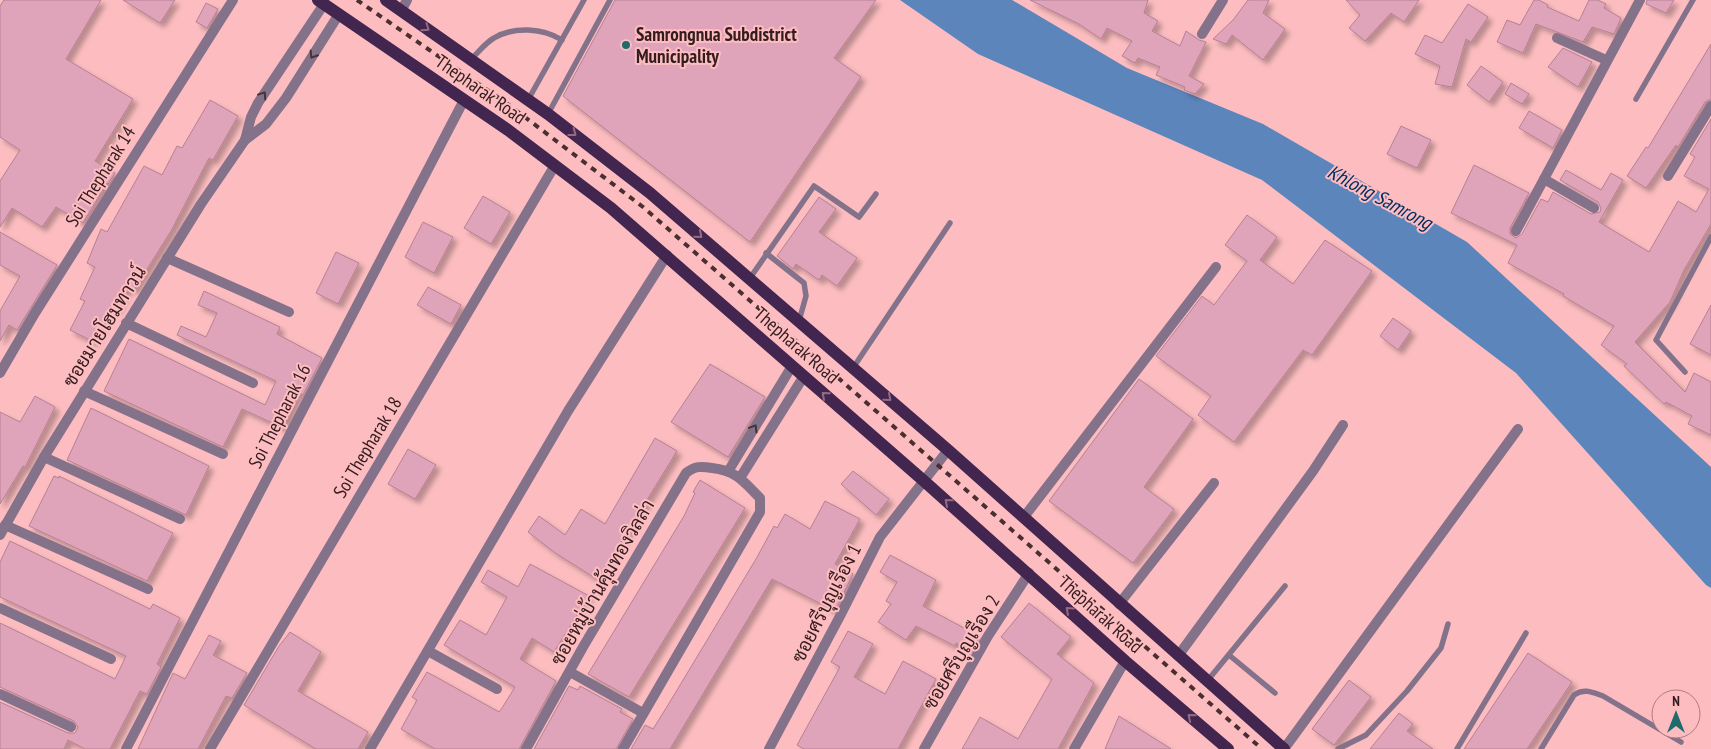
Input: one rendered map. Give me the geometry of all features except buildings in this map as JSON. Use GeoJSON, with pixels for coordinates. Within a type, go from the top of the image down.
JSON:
{"type":"FeatureCollection","features":[{"type":"Feature","properties":{"kind":"main road","name":"Thepharak Road"},"geometry":{"type":"LineString","coordinates":[[386,0],[404,5],[470,60],[548,114],[650,193],[948,450],[1284,749]]}},
{"type":"Feature","properties":{"kind":"main road","name":"Thepharak Road"},"geometry":{"type":"LineString","coordinates":[[321,2],[555,164],[667,255],[1029,573],[1125,661],[1228,749]]}},
{"type":"Feature","properties":{"kind":"street","name":"Soi Thepharak 14"},"geometry":{"type":"LineString","coordinates":[[0,373],[35,313],[233,0]]}},
{"type":"Feature","properties":{"kind":"street"},"geometry":{"type":"LineString","coordinates":[[1202,34],[1223,0]]}},
{"type":"Feature","properties":{"kind":"street"},"geometry":{"type":"LineString","coordinates":[[1516,231],[1606,60],[1640,0]]}},
{"type":"Feature","properties":{"kind":"street"},"geometry":{"type":"LineString","coordinates":[[245,140],[251,117],[258,103],[321,2]]}},
{"type":"Feature","properties":{"kind":"street"},"geometry":{"type":"LineString","coordinates":[[245,140],[266,124],[286,98],[339,14]]}},
{"type":"Feature","properties":{"kind":"street"},"geometry":{"type":"LineString","coordinates":[[1557,38],[1606,60]]}},
{"type":"Feature","properties":{"kind":"street","name":"Soi Thepharak 16"},"geometry":{"type":"LineString","coordinates":[[126,749],[464,100]]}},
{"type":"Feature","properties":{"kind":"street"},"geometry":{"type":"LineString","coordinates":[[1668,176],[1711,106]]}},
{"type":"Feature","properties":{"kind":"street","name":"ซอยมายโฮมทาวน์"},"geometry":{"type":"LineString","coordinates":[[0,535],[44,457],[126,323],[201,204],[245,140]]}},
{"type":"Feature","properties":{"kind":"street","name":"Soi Thepharak 18"},"geometry":{"type":"LineString","coordinates":[[210,749],[555,164]]}},
{"type":"Feature","properties":{"kind":"street"},"geometry":{"type":"LineString","coordinates":[[1544,179],[1594,208]]}},
{"type":"Feature","properties":{"kind":"street"},"geometry":{"type":"LineString","coordinates":[[370,749],[568,412],[667,255]]}},
{"type":"Feature","properties":{"kind":"street"},"geometry":{"type":"LineString","coordinates":[[168,258],[289,312]]}},
{"type":"Feature","properties":{"kind":"street"},"geometry":{"type":"LineString","coordinates":[[1024,517],[1216,267]]}},
{"type":"Feature","properties":{"kind":"street"},"geometry":{"type":"LineString","coordinates":[[126,323],[253,383]]}},
{"type":"Feature","properties":{"kind":"street"},"geometry":{"type":"LineString","coordinates":[[729,470],[792,366]]}},
{"type":"Feature","properties":{"kind":"street"},"geometry":{"type":"LineString","coordinates":[[740,478],[804,376]]}},
{"type":"Feature","properties":{"kind":"street"},"geometry":{"type":"LineString","coordinates":[[84,391],[223,454]]}},
{"type":"Feature","properties":{"kind":"street"},"geometry":{"type":"LineString","coordinates":[[1178,656],[1313,471],[1342,425]]}},
{"type":"Feature","properties":{"kind":"street"},"geometry":{"type":"LineString","coordinates":[[1284,749],[1518,429]]}},
{"type":"Feature","properties":{"kind":"street","name":"ซอยศรีบุญเรือง 1"},"geometry":{"type":"LineString","coordinates":[[769,749],[840,618],[880,537],[948,450]]}},
{"type":"Feature","properties":{"kind":"street"},"geometry":{"type":"LineString","coordinates":[[44,457],[180,518]]}},
{"type":"Feature","properties":{"kind":"street","name":"ซอยหมู่บ้านคุ้มทองวิลล่า"},"geometry":{"type":"LineString","coordinates":[[526,749],[686,473],[693,467],[702,466],[729,470],[760,498],[760,512],[623,749]]}},
{"type":"Feature","properties":{"kind":"street"},"geometry":{"type":"LineString","coordinates":[[1120,604],[1214,483]]}},
{"type":"Feature","properties":{"kind":"street"},"geometry":{"type":"LineString","coordinates":[[5,525],[148,589]]}},
{"type":"Feature","properties":{"kind":"street","name":"ซอยศรีบุญเรือง 2"},"geometry":{"type":"LineString","coordinates":[[924,749],[988,636],[1029,573]]}},
{"type":"Feature","properties":{"kind":"street"},"geometry":{"type":"LineString","coordinates":[[0,608],[112,659]]}},
{"type":"Feature","properties":{"kind":"street"},"geometry":{"type":"LineString","coordinates":[[428,651],[497,689]]}},
{"type":"Feature","properties":{"kind":"street"},"geometry":{"type":"LineString","coordinates":[[1074,749],[1125,661]]}},
{"type":"Feature","properties":{"kind":"street"},"geometry":{"type":"LineString","coordinates":[[570,672],[643,712]]}},
{"type":"Feature","properties":{"kind":"street"},"geometry":{"type":"LineString","coordinates":[[0,694],[71,727]]}},
{"type":"Feature","properties":{"kind":"lane"},"geometry":{"type":"LineString","coordinates":[[528,100],[584,0]]}},
{"type":"Feature","properties":{"kind":"lane"},"geometry":{"type":"LineString","coordinates":[[548,114],[610,0]]}},
{"type":"Feature","properties":{"kind":"lane"},"geometry":{"type":"LineString","coordinates":[[1636,100],[1692,0]]}},
{"type":"Feature","properties":{"kind":"lane"},"geometry":{"type":"LineString","coordinates":[[470,60],[494,38],[508,32],[540,30],[551,32],[562,40]]}},
{"type":"Feature","properties":{"kind":"lane"},"geometry":{"type":"LineString","coordinates":[[750,278],[814,186],[859,218],[876,194]]}},
{"type":"Feature","properties":{"kind":"lane"},"geometry":{"type":"LineString","coordinates":[[852,368],[950,223]]}},
{"type":"Feature","properties":{"kind":"lane"},"geometry":{"type":"LineString","coordinates":[[1685,372],[1656,340],[1711,237]]}},
{"type":"Feature","properties":{"kind":"lane"},"geometry":{"type":"LineString","coordinates":[[766,253],[804,283],[806,296],[799,321]]}},
{"type":"Feature","properties":{"kind":"lane"},"geometry":{"type":"LineString","coordinates":[[1207,682],[1285,586]]}},
{"type":"Feature","properties":{"kind":"lane"},"geometry":{"type":"LineString","coordinates":[[1338,749],[1366,735],[1407,691],[1441,648],[1448,624]]}},
{"type":"Feature","properties":{"kind":"lane"},"geometry":{"type":"LineString","coordinates":[[1457,749],[1526,633]]}},
{"type":"Feature","properties":{"kind":"lane"},"geometry":{"type":"LineString","coordinates":[[1229,655],[1275,693]]}},
{"type":"Feature","properties":{"kind":"lane"},"geometry":{"type":"LineString","coordinates":[[1541,749],[1574,695],[1580,691],[1589,691],[1603,696],[1682,742]]}},
{"type":"Feature","properties":{"kind":"water","name":"Khlong Samrong"},"geometry":{"type":"Polygon","coordinates":[[[900,0],[1012,0],[1127,68],[1263,124],[1467,242],[1711,467],[1711,588],[1706,585],[1516,373],[1262,180],[978,54],[900,0]]]}},
{"type":"Feature","properties":{"kind":"railway"},"geometry":{"type":"LineString","coordinates":[[357,0],[509,105],[643,207],[1262,749]]}},
{"type":"Feature","properties":{"kind":"place","name":"Samrongnua Subdistrict Municipality"},"geometry":{"type":"Point","coordinates":[626,45]}}]}
